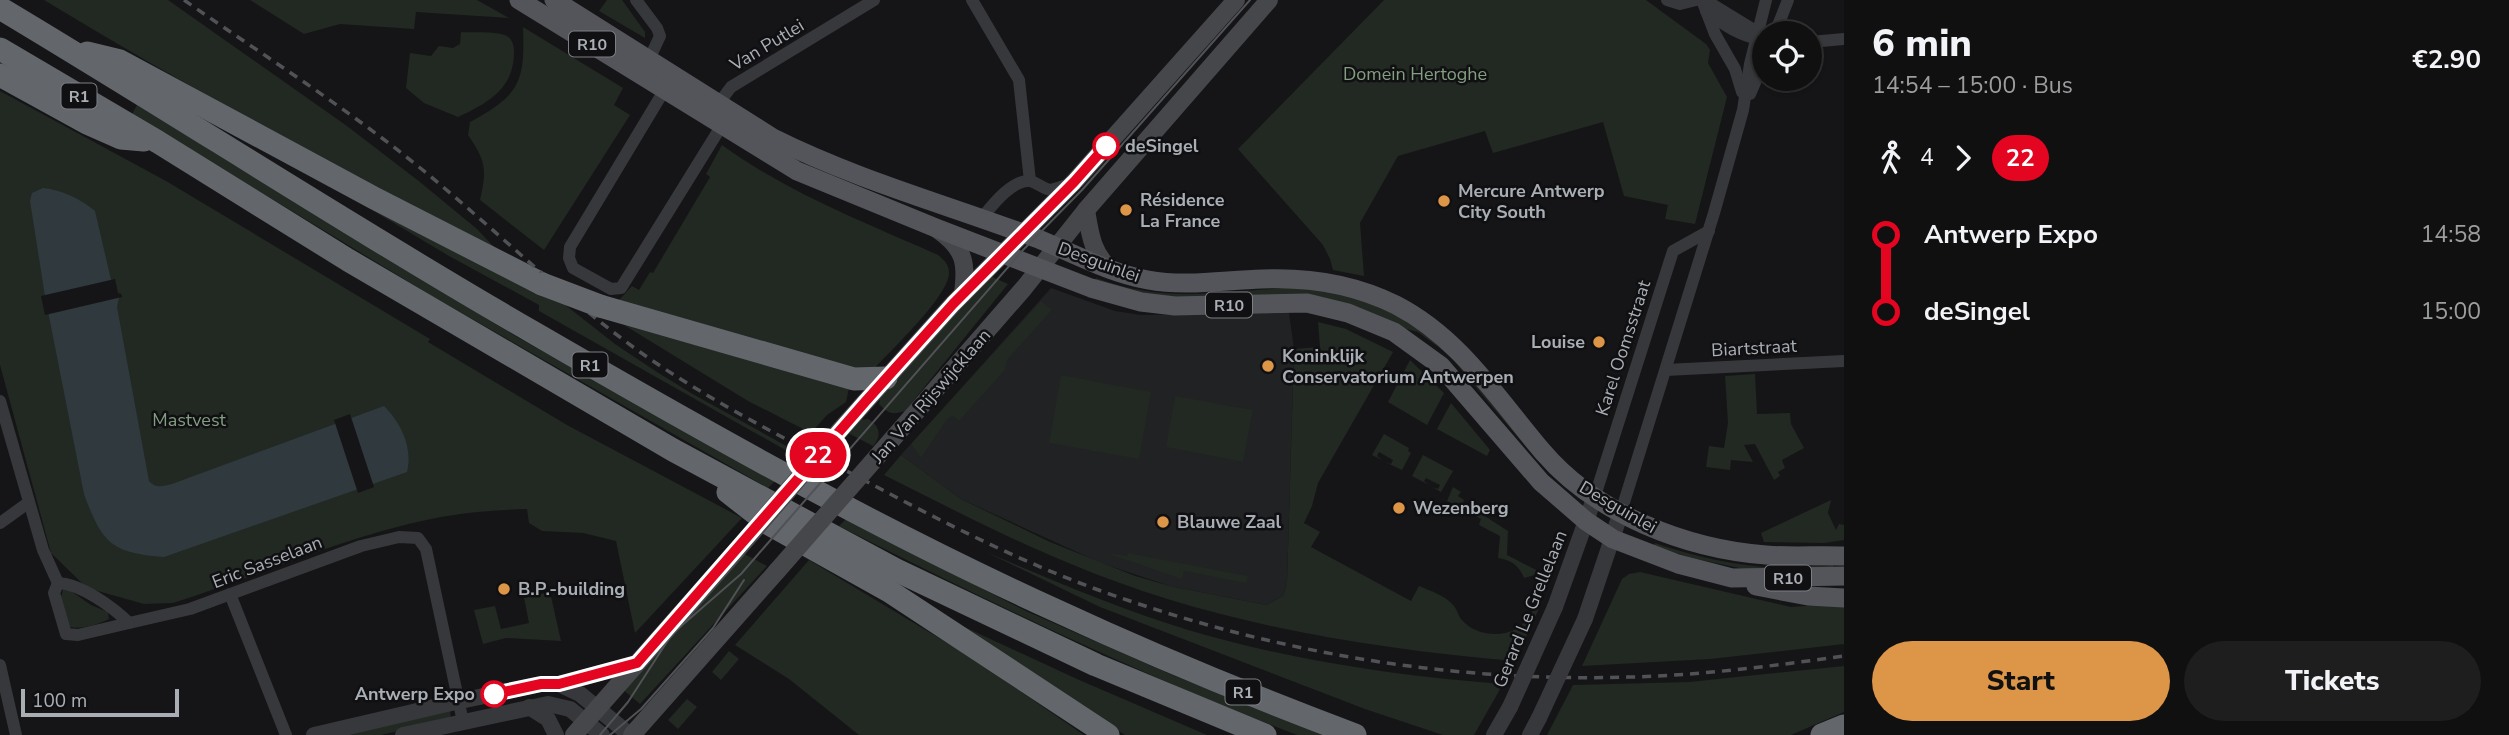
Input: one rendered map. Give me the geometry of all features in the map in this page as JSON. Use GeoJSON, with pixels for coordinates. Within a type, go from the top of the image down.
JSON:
{"type":"FeatureCollection","features":[{"type":"Feature","properties":{"kind":"highway","name":"R1"},"geometry":{"type":"LineString","coordinates":[[0,8],[532,332],[813,489],[906,538],[1063,614],[1272,704],[1355,735]]}},
{"type":"Feature","properties":{"kind":"highway","name":"R1"},"geometry":{"type":"LineString","coordinates":[[0,49],[158,142],[348,260],[673,450],[896,570],[1096,665],[1265,735]]}},
{"type":"Feature","properties":{"kind":"highway"},"geometry":{"type":"LineString","coordinates":[[68,49],[120,61],[374,198],[542,284],[600,306],[854,379],[886,378]]}},
{"type":"Feature","properties":{"kind":"highway"},"geometry":{"type":"LineString","coordinates":[[0,75],[87,123],[121,138],[158,142]]}},
{"type":"Feature","properties":{"kind":"highway"},"geometry":{"type":"LineString","coordinates":[[673,450],[769,524],[888,591],[1108,735]]}},
{"type":"Feature","properties":{"kind":"highway"},"geometry":{"type":"LineString","coordinates":[[1096,665],[1130,692],[1234,735]]}},
{"type":"Feature","properties":{"kind":"highway"},"geometry":{"type":"LineString","coordinates":[[1822,735],[1844,726]]}},
{"type":"Feature","properties":{"kind":"main road","name":"R10"},"geometry":{"type":"LineString","coordinates":[[519,0],[645,66]]}},
{"type":"Feature","properties":{"kind":"main road","name":"R10"},"geometry":{"type":"LineString","coordinates":[[554,0],[645,66]]}},
{"type":"Feature","properties":{"kind":"main road"},"geometry":{"type":"LineString","coordinates":[[574,735],[886,378],[963,294],[1074,182],[1236,0]]}},
{"type":"Feature","properties":{"kind":"main road","name":"Jan Van Rijswijcklaan"},"geometry":{"type":"LineString","coordinates":[[631,735],[962,361],[1086,210],[1269,0]]}},
{"type":"Feature","properties":{"kind":"main road","name":"Desguinlei"},"geometry":{"type":"LineString","coordinates":[[645,66],[670,81],[719,103],[773,138],[807,155],[1022,234],[1111,270],[1152,281],[1313,281],[1369,293],[1420,318],[1453,345],[1545,454],[1574,481],[1621,512],[1651,528],[1695,544],[1766,555],[1844,556]]}},
{"type":"Feature","properties":{"kind":"main road","name":"Desguinlei"},"geometry":{"type":"LineString","coordinates":[[670,81],[722,125],[797,171],[1114,296],[1175,306],[1307,303],[1348,313],[1394,332],[1416,345],[1441,366],[1541,482],[1586,522],[1612,539],[1678,564],[1732,578],[1844,576]]}},
{"type":"Feature","properties":{"kind":"main road"},"geometry":{"type":"LineString","coordinates":[[1086,210],[1090,238],[1096,254],[1111,270]]}},
{"type":"Feature","properties":{"kind":"main road","name":"Desguinlei"},"geometry":{"type":"LineString","coordinates":[[936,228],[954,243],[963,258],[963,294]]}},
{"type":"Feature","properties":{"kind":"main road"},"geometry":{"type":"LineString","coordinates":[[1821,555],[1844,548]]}},
{"type":"Feature","properties":{"kind":"main road"},"geometry":{"type":"LineString","coordinates":[[1732,578],[1767,589],[1844,598]]}},
{"type":"Feature","properties":{"kind":"street"},"geometry":{"type":"LineString","coordinates":[[636,0],[657,27],[660,36],[645,66]]}},
{"type":"Feature","properties":{"kind":"street","name":"Van Putlei"},"geometry":{"type":"LineString","coordinates":[[719,103],[731,87],[874,0]]}},
{"type":"Feature","properties":{"kind":"street"},"geometry":{"type":"LineString","coordinates":[[972,0],[1019,80],[1030,181]]}},
{"type":"Feature","properties":{"kind":"street"},"geometry":{"type":"LineString","coordinates":[[1667,0],[1680,4],[1696,0]]}},
{"type":"Feature","properties":{"kind":"street"},"geometry":{"type":"LineString","coordinates":[[1763,21],[1766,0]]}},
{"type":"Feature","properties":{"kind":"street"},"geometry":{"type":"LineString","coordinates":[[1780,21],[1788,0]]}},
{"type":"Feature","properties":{"kind":"street"},"geometry":{"type":"LineString","coordinates":[[1704,4],[1752,32]]}},
{"type":"Feature","properties":{"kind":"street"},"geometry":{"type":"LineString","coordinates":[[1704,4],[1740,79],[1743,110]]}},
{"type":"Feature","properties":{"kind":"street"},"geometry":{"type":"LineString","coordinates":[[1822,41],[1844,39]]}},
{"type":"Feature","properties":{"kind":"street"},"geometry":{"type":"LineString","coordinates":[[1530,735],[1585,619],[1612,539],[1709,230],[1752,71]]}},
{"type":"Feature","properties":{"kind":"street"},"geometry":{"type":"LineString","coordinates":[[670,81],[570,247],[569,258],[573,268],[611,289],[621,288],[722,125]]}},
{"type":"Feature","properties":{"kind":"street"},"geometry":{"type":"LineString","coordinates":[[1743,110],[1752,89]]}},
{"type":"Feature","properties":{"kind":"street"},"geometry":{"type":"LineString","coordinates":[[981,219],[1004,193],[1016,186],[1030,181],[1051,190],[1074,182]]}},
{"type":"Feature","properties":{"kind":"street","name":"Karel Oomsstraat"},"geometry":{"type":"LineString","coordinates":[[1595,496],[1673,251],[1709,230]]}},
{"type":"Feature","properties":{"kind":"street","name":"Biartstraat"},"geometry":{"type":"LineString","coordinates":[[1666,370],[1844,361]]}},
{"type":"Feature","properties":{"kind":"street","name":"Eric Sasselaan"},"geometry":{"type":"LineString","coordinates":[[0,401],[43,551],[58,583],[54,593],[66,634],[78,635],[190,609],[361,546],[399,537],[418,538],[426,549],[460,701]]}},
{"type":"Feature","properties":{"kind":"street","name":"Gerard Le Grellelaan"},"geometry":{"type":"LineString","coordinates":[[1494,735],[1532,661],[1555,607],[1595,496]]}},
{"type":"Feature","properties":{"kind":"street"},"geometry":{"type":"LineString","coordinates":[[0,523],[28,503]]}},
{"type":"Feature","properties":{"kind":"street"},"geometry":{"type":"LineString","coordinates":[[58,583],[72,584],[111,606],[130,623]]}},
{"type":"Feature","properties":{"kind":"street"},"geometry":{"type":"LineString","coordinates":[[230,594],[286,735]]}},
{"type":"Feature","properties":{"kind":"street"},"geometry":{"type":"LineString","coordinates":[[314,735],[541,684],[559,684],[637,663]]}},
{"type":"Feature","properties":{"kind":"street"},"geometry":{"type":"LineString","coordinates":[[0,665],[16,735]]}},
{"type":"Feature","properties":{"kind":"street"},"geometry":{"type":"LineString","coordinates":[[559,684],[580,694],[602,735]]}},
{"type":"Feature","properties":{"kind":"street"},"geometry":{"type":"LineString","coordinates":[[460,701],[463,722]]}},
{"type":"Feature","properties":{"kind":"street"},"geometry":{"type":"LineString","coordinates":[[403,735],[548,704],[592,714],[631,735]]}},
{"type":"Feature","properties":{"kind":"street"},"geometry":{"type":"LineString","coordinates":[[529,707],[548,719],[556,735]]}},
{"type":"Feature","properties":{"kind":"shaded area"},"geometry":{"type":"Polygon","coordinates":[[[43,188],[71,196],[95,211],[115,297],[119,297],[117,307],[149,481],[152,484],[172,484],[384,406],[396,420],[404,436],[408,454],[407,472],[164,557],[132,552],[111,542],[97,524],[84,494],[45,296],[30,201],[32,193],[43,188]]]}},
{"type":"Feature","properties":{"kind":"shaded area"},"geometry":{"type":"Polygon","coordinates":[[[1051,288],[1115,311],[1141,315],[1289,313],[1294,349],[1287,583],[1283,596],[1266,605],[1170,586],[1101,563],[961,499],[901,455],[1051,288]]]}},
{"type":"Feature","properties":{"kind":"green space"},"geometry":{"type":"Polygon","coordinates":[[[44,0],[168,0],[347,126],[420,182],[477,229],[495,248],[267,129],[44,0]]]}},
{"type":"Feature","properties":{"kind":"green space"},"geometry":{"type":"Polygon","coordinates":[[[250,0],[477,0],[509,18],[416,12],[414,29],[340,24],[304,34],[250,0]]]}},
{"type":"Feature","properties":{"kind":"green space"},"geometry":{"type":"Polygon","coordinates":[[[607,0],[622,0],[645,32],[645,38],[599,11],[607,0]]]}},
{"type":"Feature","properties":{"kind":"green space","name":"Domein Hertoghe"},"geometry":{"type":"Polygon","coordinates":[[[1384,0],[1646,0],[1706,44],[1710,50],[1708,63],[1727,97],[1695,224],[1665,219],[1668,205],[1624,196],[1603,122],[1493,153],[1485,131],[1398,156],[1360,223],[1364,276],[1333,270],[1323,245],[1238,149],[1384,0]]]}},
{"type":"Feature","properties":{"kind":"green space"},"geometry":{"type":"Polygon","coordinates":[[[523,27],[623,88],[614,105],[630,115],[544,250],[480,200],[484,181],[482,159],[468,135],[470,122],[500,104],[516,85],[523,61],[523,27]]]}},
{"type":"Feature","properties":{"kind":"green space"},"geometry":{"type":"Polygon","coordinates":[[[461,32],[507,36],[512,42],[514,52],[513,65],[504,85],[489,100],[458,117],[424,103],[406,88],[410,53],[431,56],[439,46],[453,48],[460,44],[461,32]]]}},
{"type":"Feature","properties":{"kind":"green space","name":"Mastvest"},"geometry":{"type":"Polygon","coordinates":[[[0,91],[166,181],[430,339],[428,342],[567,425],[742,518],[635,633],[616,541],[583,533],[542,531],[529,523],[527,509],[455,515],[398,527],[333,546],[173,603],[144,604],[87,588],[51,553],[0,365],[0,91]]]}},
{"type":"Feature","properties":{"kind":"green space"},"geometry":{"type":"Polygon","coordinates":[[[137,105],[517,337],[775,481],[768,488],[432,296],[132,114],[137,105]]]}},
{"type":"Feature","properties":{"kind":"green space"},"geometry":{"type":"Polygon","coordinates":[[[722,145],[773,178],[938,255],[946,262],[949,273],[940,295],[918,323],[874,369],[864,373],[619,300],[632,286],[639,290],[650,272],[653,273],[710,177],[706,174],[722,145]]]}},
{"type":"Feature","properties":{"kind":"green space"},"geometry":{"type":"Polygon","coordinates":[[[300,167],[559,300],[615,344],[657,372],[799,453],[796,456],[539,311],[539,305],[449,256],[300,167]]]}},
{"type":"Feature","properties":{"kind":"green space"},"geometry":{"type":"Polygon","coordinates":[[[988,275],[1008,284],[905,411],[891,413],[885,410],[879,404],[881,393],[988,275]]]}},
{"type":"Feature","properties":{"kind":"green space"},"geometry":{"type":"Polygon","coordinates":[[[1096,278],[1121,286],[1170,293],[1313,289],[1334,292],[1377,306],[1417,327],[1451,353],[1562,483],[1537,460],[1449,355],[1418,332],[1358,307],[1160,298],[1094,282],[1096,278]]]}},
{"type":"Feature","properties":{"kind":"green space"},"geometry":{"type":"Polygon","coordinates":[[[1041,301],[1052,310],[1007,360],[1005,370],[959,421],[953,416],[948,418],[921,458],[911,444],[1041,301]]]}},
{"type":"Feature","properties":{"kind":"green space"},"geometry":{"type":"Polygon","coordinates":[[[1318,322],[1346,329],[1393,352],[1318,483],[1304,523],[1320,532],[1311,547],[1411,601],[1419,586],[1437,594],[1456,608],[1466,624],[1480,632],[1495,634],[1516,629],[1537,604],[1542,602],[1515,661],[1345,640],[1289,630],[1178,602],[1124,585],[1047,554],[884,475],[901,455],[961,499],[1050,542],[1135,576],[1170,586],[1266,605],[1283,596],[1287,583],[1294,349],[1320,347],[1318,322]]]}},
{"type":"Feature","properties":{"kind":"green space"},"geometry":{"type":"Polygon","coordinates":[[[624,325],[849,388],[846,402],[827,415],[811,433],[748,401],[624,325]]]}},
{"type":"Feature","properties":{"kind":"green space"},"geometry":{"type":"Polygon","coordinates":[[[1410,360],[1444,393],[1427,425],[1388,402],[1410,360]]]}},
{"type":"Feature","properties":{"kind":"green space"},"geometry":{"type":"Polygon","coordinates":[[[1755,374],[1757,414],[1790,413],[1791,424],[1804,448],[1782,460],[1785,468],[1778,472],[1780,476],[1774,480],[1755,444],[1744,445],[1753,462],[1731,460],[1730,470],[1706,467],[1709,446],[1724,448],[1728,423],[1725,376],[1755,374]]]}},
{"type":"Feature","properties":{"kind":"green space"},"geometry":{"type":"Polygon","coordinates":[[[1061,375],[1151,392],[1139,459],[1049,443],[1061,375]]]}},
{"type":"Feature","properties":{"kind":"green space"},"geometry":{"type":"Polygon","coordinates":[[[1175,396],[1253,410],[1243,462],[1166,447],[1175,396]]]}},
{"type":"Feature","properties":{"kind":"green space"},"geometry":{"type":"Polygon","coordinates":[[[1451,403],[1490,450],[1487,456],[1437,429],[1451,403]]]}},
{"type":"Feature","properties":{"kind":"green space"},"geometry":{"type":"Polygon","coordinates":[[[868,419],[878,431],[878,439],[873,446],[846,432],[859,420],[868,419]]]}},
{"type":"Feature","properties":{"kind":"green space"},"geometry":{"type":"Polygon","coordinates":[[[1384,434],[1409,448],[1411,453],[1402,470],[1385,462],[1391,464],[1393,460],[1379,452],[1377,456],[1382,460],[1372,455],[1384,434]]]}},
{"type":"Feature","properties":{"kind":"green space"},"geometry":{"type":"Polygon","coordinates":[[[1423,455],[1453,471],[1441,492],[1432,487],[1438,489],[1440,485],[1426,478],[1424,481],[1429,485],[1412,476],[1423,455]]]}},
{"type":"Feature","properties":{"kind":"green space"},"geometry":{"type":"Polygon","coordinates":[[[1453,487],[1461,492],[1458,496],[1463,502],[1508,531],[1507,555],[1542,573],[1524,578],[1514,564],[1498,558],[1500,536],[1479,525],[1481,519],[1447,501],[1453,487]]]}},
{"type":"Feature","properties":{"kind":"green space"},"geometry":{"type":"Polygon","coordinates":[[[1831,500],[1828,513],[1836,530],[1839,524],[1844,525],[1844,540],[1824,543],[1764,542],[1761,533],[1831,500]]]}},
{"type":"Feature","properties":{"kind":"green space"},"geometry":{"type":"Polygon","coordinates":[[[846,519],[1026,611],[1177,677],[1330,735],[1297,735],[1123,663],[1008,610],[839,526],[846,519]]]}},
{"type":"Feature","properties":{"kind":"green space"},"geometry":{"type":"Polygon","coordinates":[[[1655,543],[1702,557],[1751,566],[1790,568],[1833,563],[1834,572],[1744,569],[1696,559],[1653,546],[1655,543]]]}},
{"type":"Feature","properties":{"kind":"green space"},"geometry":{"type":"Polygon","coordinates":[[[741,552],[767,566],[640,704],[621,688],[741,552]]]}},
{"type":"Feature","properties":{"kind":"green space"},"geometry":{"type":"Polygon","coordinates":[[[986,552],[1134,612],[1263,650],[1342,665],[1503,684],[1474,735],[1443,735],[1365,709],[1100,607],[986,552]]]}},
{"type":"Feature","properties":{"kind":"green space"},"geometry":{"type":"Polygon","coordinates":[[[1106,553],[1127,556],[1128,553],[1248,576],[1246,583],[1184,571],[1182,579],[1106,553]]]}},
{"type":"Feature","properties":{"kind":"green space"},"geometry":{"type":"Polygon","coordinates":[[[809,560],[969,656],[1084,735],[859,735],[789,679],[735,645],[809,560]]]}},
{"type":"Feature","properties":{"kind":"green space"},"geometry":{"type":"Polygon","coordinates":[[[1640,572],[1791,607],[1844,603],[1844,644],[1710,659],[1582,666],[1622,579],[1629,574],[1640,572]]]}},
{"type":"Feature","properties":{"kind":"green space"},"geometry":{"type":"Polygon","coordinates":[[[68,589],[91,605],[108,612],[109,619],[90,626],[70,627],[61,597],[63,590],[68,589]]]}},
{"type":"Feature","properties":{"kind":"green space"},"geometry":{"type":"Polygon","coordinates":[[[550,592],[561,641],[506,638],[483,644],[474,610],[495,606],[501,629],[529,623],[524,598],[550,592]]]}},
{"type":"Feature","properties":{"kind":"green space"},"geometry":{"type":"Polygon","coordinates":[[[945,618],[1077,679],[1207,735],[1125,735],[945,618]]]}},
{"type":"Feature","properties":{"kind":"green space"},"geometry":{"type":"Polygon","coordinates":[[[729,651],[739,659],[721,680],[712,672],[729,651]]]}},
{"type":"Feature","properties":{"kind":"green space"},"geometry":{"type":"Polygon","coordinates":[[[1844,666],[1844,712],[1791,735],[1547,735],[1573,685],[1689,682],[1844,666]]]}},
{"type":"Feature","properties":{"kind":"green space"},"geometry":{"type":"Polygon","coordinates":[[[687,699],[697,707],[678,729],[668,720],[687,699]]]}},
{"type":"Feature","properties":{"kind":"green space"},"geometry":{"type":"Polygon","coordinates":[[[450,710],[451,719],[381,735],[342,735],[450,710]]]}},
{"type":"Feature","properties":{"kind":"pier"},"geometry":{"type":"Polygon","coordinates":[[[115,279],[118,293],[122,297],[45,315],[41,296],[115,279]]]}},
{"type":"Feature","properties":{"kind":"pier"},"geometry":{"type":"Polygon","coordinates":[[[350,414],[374,487],[358,493],[334,420],[350,414]]]}},
{"type":"Feature","properties":{"kind":"tram line"},"geometry":{"type":"LineString","coordinates":[[600,735],[628,702],[672,634],[741,574],[1023,250],[1082,190],[1250,0]]}},
{"type":"Feature","properties":{"kind":"tram line"},"geometry":{"type":"LineString","coordinates":[[610,735],[641,709],[713,628],[744,580]]}},
{"type":"Feature","properties":{"kind":"railway"},"geometry":{"type":"LineString","coordinates":[[184,0],[391,145],[583,308],[666,370],[747,418],[916,507],[1003,551],[1093,588],[1224,629],[1358,658],[1426,668],[1562,677],[1631,677],[1738,670],[1844,656]]}},
{"type":"Feature","properties":{"kind":"bus line","name":"22"},"geometry":{"type":"LineString","coordinates":[[494,694],[541,684],[559,684],[637,663],[953,304],[1106,146]]}},
{"type":"Feature","properties":{"kind":"place","name":"deSingel"},"geometry":{"type":"Point","coordinates":[1106,146]}},
{"type":"Feature","properties":{"kind":"place","name":"Mercure Antwerp City South"},"geometry":{"type":"Point","coordinates":[1444,201]}},
{"type":"Feature","properties":{"kind":"place","name":"Résidence La France"},"geometry":{"type":"Point","coordinates":[1126,210]}},
{"type":"Feature","properties":{"kind":"place","name":"Louise"},"geometry":{"type":"Point","coordinates":[1599,342]}},
{"type":"Feature","properties":{"kind":"place","name":"Koninklijk Conservatorium Antwerpen"},"geometry":{"type":"Point","coordinates":[1268,366]}},
{"type":"Feature","properties":{"kind":"place","name":"Wezenberg"},"geometry":{"type":"Point","coordinates":[1399,508]}},
{"type":"Feature","properties":{"kind":"place","name":"Blauwe Zaal"},"geometry":{"type":"Point","coordinates":[1163,522]}},
{"type":"Feature","properties":{"kind":"place","name":"B.P.-building"},"geometry":{"type":"Point","coordinates":[504,589]}},
{"type":"Feature","properties":{"kind":"place","name":"Antwerp Expo"},"geometry":{"type":"Point","coordinates":[494,694]}}]}
